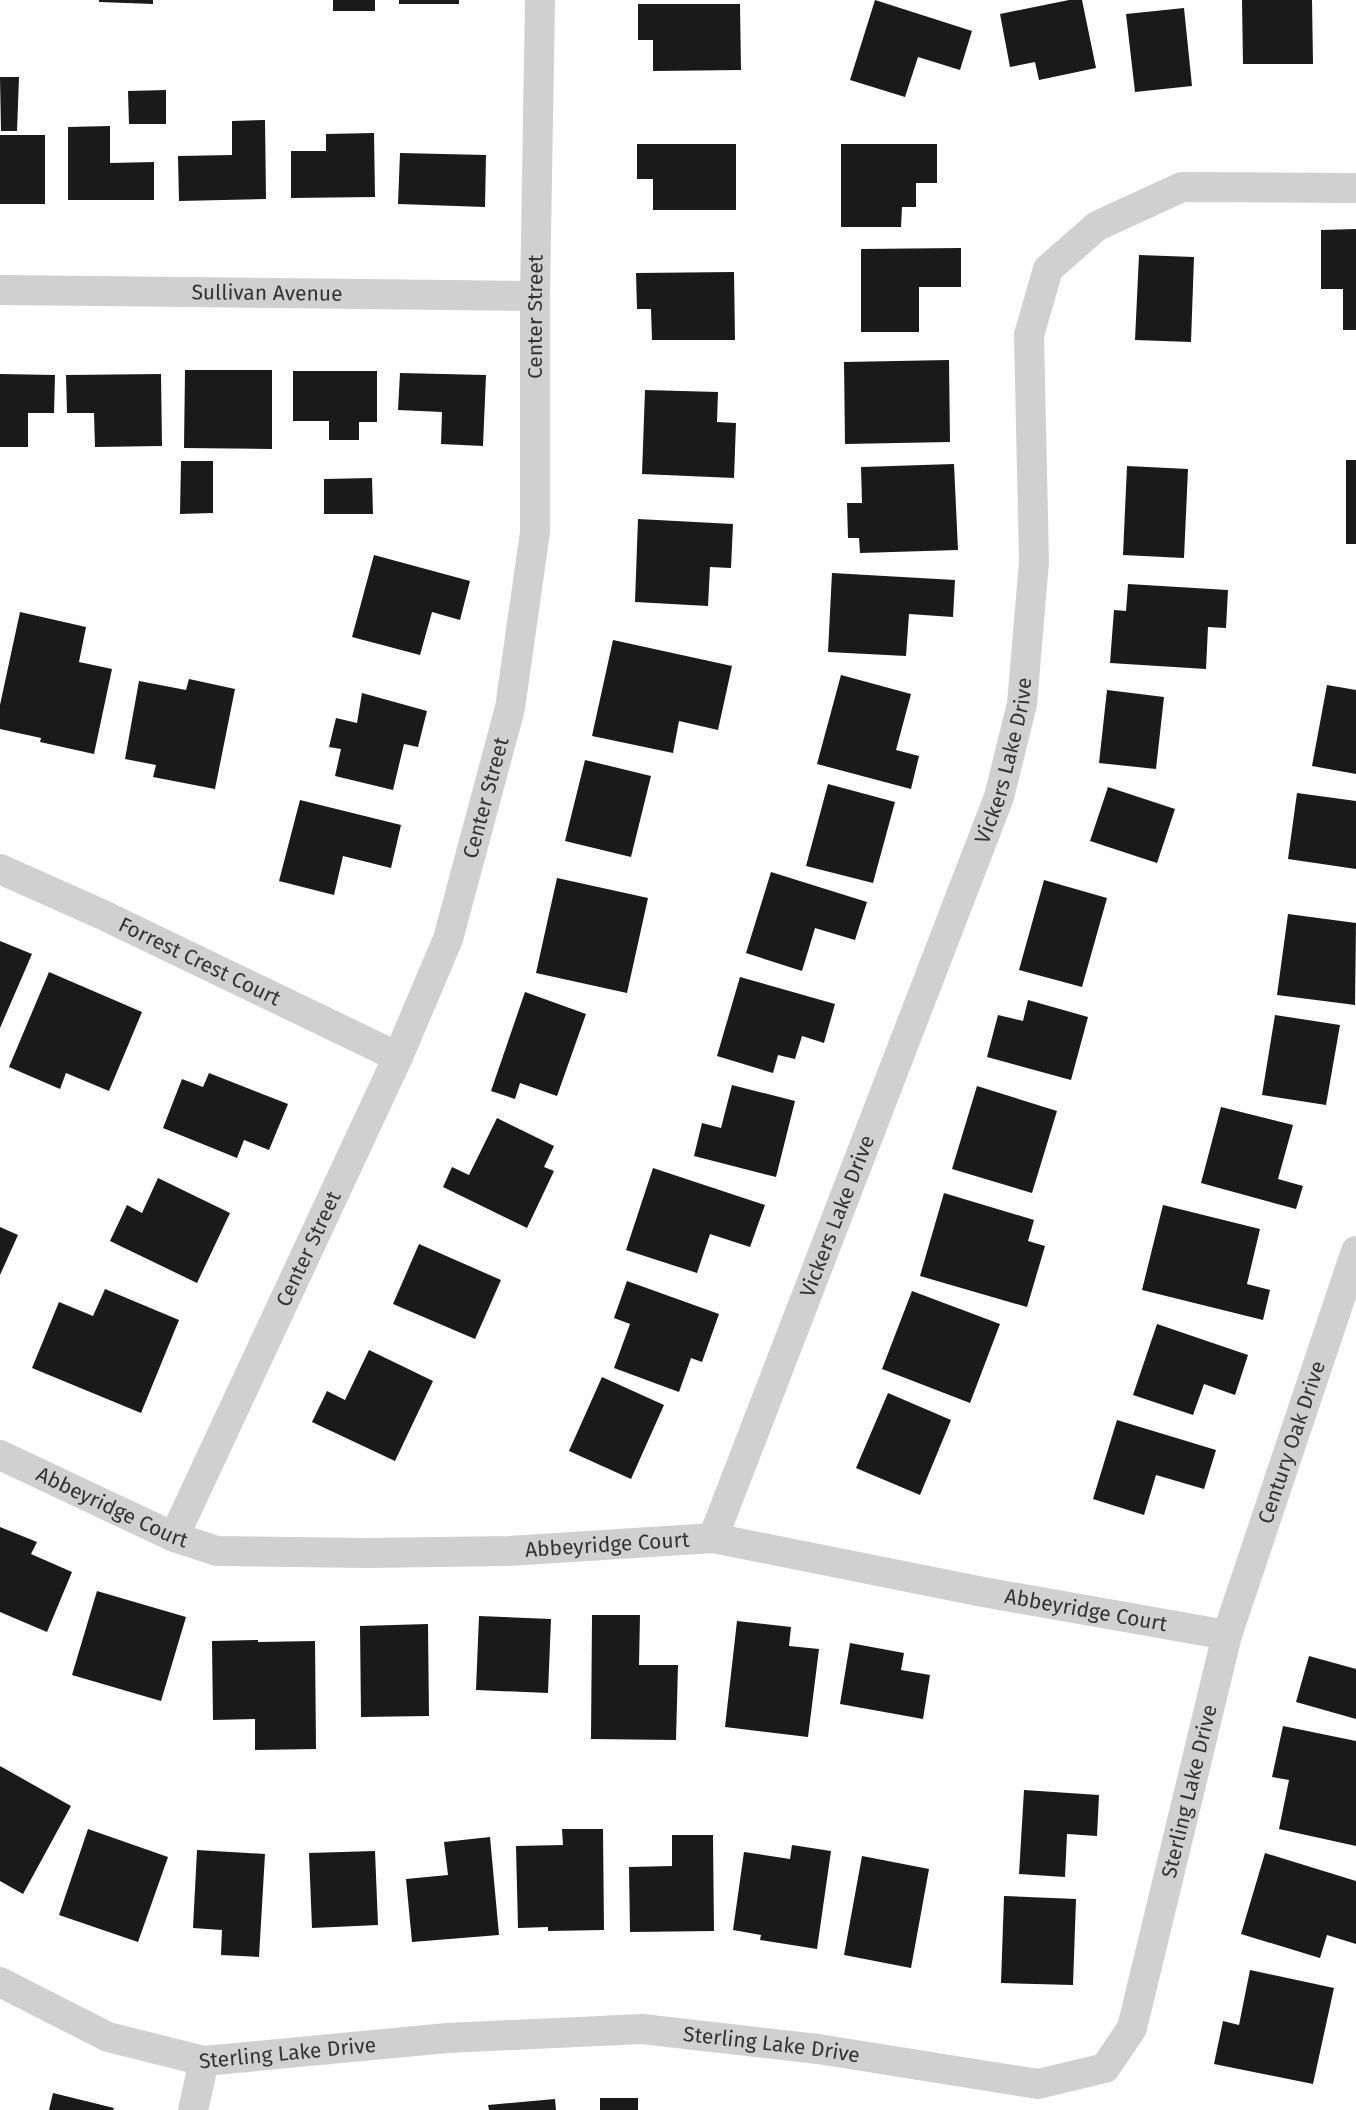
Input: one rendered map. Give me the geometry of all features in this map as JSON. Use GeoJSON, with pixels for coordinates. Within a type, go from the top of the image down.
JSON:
{"type":"FeatureCollection","features":[{"type":"Feature","properties":{"kind":"street","name":"Center Street"},"geometry":{"type":"LineString","coordinates":[[174,1537],[398,1057],[448,939],[510,708],[535,532],[535,296],[540,0]]}},
{"type":"Feature","properties":{"kind":"street","name":"Vickers Lake Drive"},"geometry":{"type":"LineString","coordinates":[[713,1538],[999,796],[1022,704],[1034,562],[1029,335],[1047,269],[1097,226],[1182,188],[1356,188]]}},
{"type":"Feature","properties":{"kind":"street","name":"Sullivan Avenue"},"geometry":{"type":"LineString","coordinates":[[0,290],[535,296]]}},
{"type":"Feature","properties":{"kind":"street","name":"Forrest Crest Court"},"geometry":{"type":"LineString","coordinates":[[0,868],[398,1057]]}},
{"type":"Feature","properties":{"kind":"street","name":"Century Oak Drive"},"geometry":{"type":"LineString","coordinates":[[1227,1635],[1356,1251]]}},
{"type":"Feature","properties":{"kind":"street","name":"Abbeyridge Court"},"geometry":{"type":"LineString","coordinates":[[0,1455],[174,1537],[217,1551],[367,1553],[509,1551],[713,1538],[983,1592],[1227,1635]]}},
{"type":"Feature","properties":{"kind":"street","name":"Sterling Lake Drive"},"geometry":{"type":"LineString","coordinates":[[0,1982],[108,2037],[204,2061],[447,2038],[642,2029],[818,2049],[1038,2084],[1105,2068],[1132,2028],[1227,1635]]}},
{"type":"Feature","properties":{"kind":"street"},"geometry":{"type":"LineString","coordinates":[[193,2110],[204,2061]]}},
{"type":"Feature","properties":{"kind":"building"},"geometry":{"type":"Polygon","coordinates":[[[99,0],[153,0],[153,4],[99,2],[99,0]]]}},
{"type":"Feature","properties":{"kind":"building"},"geometry":{"type":"Polygon","coordinates":[[[333,0],[375,0],[375,11],[333,11],[333,0]]]}},
{"type":"Feature","properties":{"kind":"building"},"geometry":{"type":"Polygon","coordinates":[[[399,0],[459,0],[459,4],[399,4],[399,0]]]}},
{"type":"Feature","properties":{"kind":"building"},"geometry":{"type":"Polygon","coordinates":[[[875,0],[972,31],[960,70],[918,57],[905,97],[850,80],[875,0]]]}},
{"type":"Feature","properties":{"kind":"building"},"geometry":{"type":"Polygon","coordinates":[[[1069,0],[1082,0],[1096,68],[1039,80],[1035,62],[1010,67],[1000,14],[1069,0]]]}},
{"type":"Feature","properties":{"kind":"building"},"geometry":{"type":"Polygon","coordinates":[[[1242,0],[1312,0],[1313,64],[1243,64],[1242,0]]]}},
{"type":"Feature","properties":{"kind":"building"},"geometry":{"type":"Polygon","coordinates":[[[638,4],[740,4],[741,70],[653,71],[653,40],[638,40],[638,4]]]}},
{"type":"Feature","properties":{"kind":"building"},"geometry":{"type":"Polygon","coordinates":[[[1184,8],[1192,86],[1135,92],[1126,14],[1184,8]]]}},
{"type":"Feature","properties":{"kind":"building"},"geometry":{"type":"Polygon","coordinates":[[[0,77],[19,77],[17,131],[1,131],[0,77]]]}},
{"type":"Feature","properties":{"kind":"building"},"geometry":{"type":"Polygon","coordinates":[[[166,90],[166,124],[129,124],[128,91],[166,90]]]}},
{"type":"Feature","properties":{"kind":"building"},"geometry":{"type":"Polygon","coordinates":[[[265,120],[266,199],[179,201],[178,156],[232,155],[232,121],[265,120]]]}},
{"type":"Feature","properties":{"kind":"building"},"geometry":{"type":"Polygon","coordinates":[[[110,126],[110,163],[154,162],[154,200],[68,200],[68,127],[110,126]]]}},
{"type":"Feature","properties":{"kind":"building"},"geometry":{"type":"Polygon","coordinates":[[[374,133],[375,197],[291,198],[291,151],[326,151],[326,134],[374,133]]]}},
{"type":"Feature","properties":{"kind":"building"},"geometry":{"type":"Polygon","coordinates":[[[0,135],[45,135],[45,204],[0,204],[0,135]]]}},
{"type":"Feature","properties":{"kind":"building"},"geometry":{"type":"Polygon","coordinates":[[[637,144],[736,144],[736,210],[653,210],[653,179],[637,179],[637,144]]]}},
{"type":"Feature","properties":{"kind":"building"},"geometry":{"type":"Polygon","coordinates":[[[841,144],[937,144],[937,183],[916,183],[916,207],[902,207],[901,227],[841,227],[841,144]]]}},
{"type":"Feature","properties":{"kind":"building"},"geometry":{"type":"Polygon","coordinates":[[[400,153],[486,155],[485,207],[398,204],[400,153]]]}},
{"type":"Feature","properties":{"kind":"building"},"geometry":{"type":"Polygon","coordinates":[[[1356,229],[1356,330],[1343,330],[1343,289],[1321,289],[1321,230],[1356,229]]]}},
{"type":"Feature","properties":{"kind":"building"},"geometry":{"type":"Polygon","coordinates":[[[961,248],[961,287],[919,287],[919,332],[861,332],[861,249],[961,248]]]}},
{"type":"Feature","properties":{"kind":"building"},"geometry":{"type":"Polygon","coordinates":[[[1139,255],[1194,257],[1191,342],[1135,340],[1139,255]]]}},
{"type":"Feature","properties":{"kind":"building"},"geometry":{"type":"Polygon","coordinates":[[[734,272],[735,340],[652,340],[651,309],[637,309],[636,273],[734,272]]]}},
{"type":"Feature","properties":{"kind":"building"},"geometry":{"type":"Polygon","coordinates":[[[949,360],[950,442],[845,444],[844,362],[949,360]]]}},
{"type":"Feature","properties":{"kind":"building"},"geometry":{"type":"Polygon","coordinates":[[[185,370],[272,370],[272,449],[184,448],[185,370]]]}},
{"type":"Feature","properties":{"kind":"building"},"geometry":{"type":"Polygon","coordinates":[[[293,371],[377,371],[377,422],[359,422],[359,440],[329,440],[329,421],[293,421],[293,371]]]}},
{"type":"Feature","properties":{"kind":"building"},"geometry":{"type":"Polygon","coordinates":[[[400,373],[486,375],[483,446],[441,444],[442,412],[398,410],[400,373]]]}},
{"type":"Feature","properties":{"kind":"building"},"geometry":{"type":"Polygon","coordinates":[[[0,374],[55,375],[54,413],[28,413],[28,447],[0,447],[0,374]]]}},
{"type":"Feature","properties":{"kind":"building"},"geometry":{"type":"Polygon","coordinates":[[[161,374],[162,446],[95,447],[94,413],[67,413],[66,375],[161,374]]]}},
{"type":"Feature","properties":{"kind":"building"},"geometry":{"type":"Polygon","coordinates":[[[645,390],[718,392],[717,422],[736,423],[734,478],[642,474],[645,390]]]}},
{"type":"Feature","properties":{"kind":"building"},"geometry":{"type":"Polygon","coordinates":[[[1346,460],[1356,460],[1356,544],[1346,544],[1346,460]]]}},
{"type":"Feature","properties":{"kind":"building"},"geometry":{"type":"Polygon","coordinates":[[[181,461],[213,461],[213,513],[180,514],[181,461]]]}},
{"type":"Feature","properties":{"kind":"building"},"geometry":{"type":"Polygon","coordinates":[[[954,464],[958,550],[860,553],[859,538],[848,538],[847,503],[862,503],[861,467],[954,464]]]}},
{"type":"Feature","properties":{"kind":"building"},"geometry":{"type":"Polygon","coordinates":[[[1127,466],[1188,469],[1184,558],[1123,555],[1127,466]]]}},
{"type":"Feature","properties":{"kind":"building"},"geometry":{"type":"Polygon","coordinates":[[[372,478],[373,514],[324,514],[324,479],[372,478]]]}},
{"type":"Feature","properties":{"kind":"building"},"geometry":{"type":"Polygon","coordinates":[[[638,519],[733,524],[731,568],[710,567],[708,606],[635,602],[638,519]]]}},
{"type":"Feature","properties":{"kind":"building"},"geometry":{"type":"Polygon","coordinates":[[[374,555],[470,581],[460,620],[432,612],[420,655],[352,637],[374,555]]]}},
{"type":"Feature","properties":{"kind":"building"},"geometry":{"type":"Polygon","coordinates":[[[832,573],[955,580],[953,617],[909,614],[906,656],[828,652],[832,573]]]}},
{"type":"Feature","properties":{"kind":"building"},"geometry":{"type":"Polygon","coordinates":[[[1128,584],[1228,590],[1226,628],[1208,627],[1206,669],[1110,663],[1114,610],[1126,611],[1128,584]]]}},
{"type":"Feature","properties":{"kind":"building"},"geometry":{"type":"Polygon","coordinates":[[[20,612],[86,627],[79,662],[112,669],[94,754],[40,742],[41,738],[0,729],[0,705],[20,612]]]}},
{"type":"Feature","properties":{"kind":"building"},"geometry":{"type":"Polygon","coordinates":[[[613,640],[732,666],[718,730],[679,721],[673,753],[592,736],[613,640]]]}},
{"type":"Feature","properties":{"kind":"building"},"geometry":{"type":"Polygon","coordinates":[[[841,675],[911,694],[896,750],[919,756],[911,789],[817,764],[841,675]]]}},
{"type":"Feature","properties":{"kind":"building"},"geometry":{"type":"Polygon","coordinates":[[[189,679],[235,689],[215,789],[153,777],[156,765],[125,759],[139,681],[186,690],[189,679]]]}},
{"type":"Feature","properties":{"kind":"building"},"geometry":{"type":"Polygon","coordinates":[[[1327,685],[1356,690],[1356,774],[1312,766],[1327,685]]]}},
{"type":"Feature","properties":{"kind":"building"},"geometry":{"type":"Polygon","coordinates":[[[1107,690],[1164,697],[1156,769],[1099,763],[1107,690]]]}},
{"type":"Feature","properties":{"kind":"building"},"geometry":{"type":"Polygon","coordinates":[[[362,693],[427,711],[418,747],[404,744],[393,790],[335,776],[341,749],[329,747],[336,718],[357,723],[362,693]]]}},
{"type":"Feature","properties":{"kind":"building"},"geometry":{"type":"Polygon","coordinates":[[[585,760],[651,776],[631,857],[565,841],[585,760]]]}},
{"type":"Feature","properties":{"kind":"building"},"geometry":{"type":"Polygon","coordinates":[[[828,784],[895,802],[873,883],[806,866],[828,784]]]}},
{"type":"Feature","properties":{"kind":"building"},"geometry":{"type":"Polygon","coordinates":[[[1108,787],[1175,809],[1157,863],[1090,841],[1108,787]]]}},
{"type":"Feature","properties":{"kind":"building"},"geometry":{"type":"Polygon","coordinates":[[[1297,793],[1356,801],[1356,869],[1288,859],[1297,793]]]}},
{"type":"Feature","properties":{"kind":"building"},"geometry":{"type":"Polygon","coordinates":[[[300,800],[401,825],[391,868],[343,856],[334,895],[279,881],[300,800]]]}},
{"type":"Feature","properties":{"kind":"building"},"geometry":{"type":"Polygon","coordinates":[[[771,872],[867,902],[855,940],[815,928],[802,971],[746,953],[771,872]]]}},
{"type":"Feature","properties":{"kind":"building"},"geometry":{"type":"Polygon","coordinates":[[[557,878],[648,898],[627,993],[536,973],[557,878]]]}},
{"type":"Feature","properties":{"kind":"building"},"geometry":{"type":"Polygon","coordinates":[[[1044,880],[1107,898],[1082,987],[1019,970],[1044,880]]]}},
{"type":"Feature","properties":{"kind":"building"},"geometry":{"type":"Polygon","coordinates":[[[1288,914],[1356,923],[1355,1005],[1277,995],[1288,914]]]}},
{"type":"Feature","properties":{"kind":"building"},"geometry":{"type":"Polygon","coordinates":[[[0,941],[32,954],[0,1028],[0,941]]]}},
{"type":"Feature","properties":{"kind":"building"},"geometry":{"type":"Polygon","coordinates":[[[49,972],[142,1012],[109,1091],[66,1073],[60,1089],[9,1067],[49,972]]]}},
{"type":"Feature","properties":{"kind":"building"},"geometry":{"type":"Polygon","coordinates":[[[740,977],[835,1004],[824,1043],[802,1036],[795,1059],[778,1055],[773,1073],[717,1056],[740,977]]]}},
{"type":"Feature","properties":{"kind":"building"},"geometry":{"type":"Polygon","coordinates":[[[525,992],[586,1014],[557,1096],[520,1083],[515,1099],[491,1091],[525,992]]]}},
{"type":"Feature","properties":{"kind":"building"},"geometry":{"type":"Polygon","coordinates":[[[1028,1000],[1088,1017],[1071,1080],[987,1057],[998,1015],[1023,1021],[1028,1000]]]}},
{"type":"Feature","properties":{"kind":"building"},"geometry":{"type":"Polygon","coordinates":[[[1275,1015],[1340,1025],[1326,1105],[1262,1095],[1275,1015]]]}},
{"type":"Feature","properties":{"kind":"building"},"geometry":{"type":"Polygon","coordinates":[[[209,1073],[288,1104],[269,1150],[244,1140],[237,1158],[163,1128],[182,1079],[203,1087],[209,1073]]]}},
{"type":"Feature","properties":{"kind":"building"},"geometry":{"type":"Polygon","coordinates":[[[732,1085],[795,1101],[776,1177],[694,1156],[702,1123],[721,1128],[732,1085]]]}},
{"type":"Feature","properties":{"kind":"building"},"geometry":{"type":"Polygon","coordinates":[[[977,1086],[1057,1111],[1032,1193],[952,1169],[977,1086]]]}},
{"type":"Feature","properties":{"kind":"building"},"geometry":{"type":"Polygon","coordinates":[[[1221,1107],[1293,1125],[1278,1179],[1303,1186],[1296,1209],[1201,1183],[1221,1107]]]}},
{"type":"Feature","properties":{"kind":"building"},"geometry":{"type":"Polygon","coordinates":[[[497,1118],[554,1146],[544,1167],[554,1171],[527,1228],[443,1187],[452,1167],[469,1175],[497,1118]]]}},
{"type":"Feature","properties":{"kind":"building"},"geometry":{"type":"Polygon","coordinates":[[[653,1168],[765,1205],[750,1247],[710,1234],[697,1273],[626,1250],[653,1168]]]}},
{"type":"Feature","properties":{"kind":"building"},"geometry":{"type":"Polygon","coordinates":[[[158,1178],[230,1213],[197,1283],[110,1241],[127,1205],[142,1213],[158,1178]]]}},
{"type":"Feature","properties":{"kind":"building"},"geometry":{"type":"Polygon","coordinates":[[[944,1193],[1034,1220],[1028,1241],[1045,1246],[1027,1307],[920,1276],[944,1193]]]}},
{"type":"Feature","properties":{"kind":"building"},"geometry":{"type":"Polygon","coordinates":[[[1163,1205],[1260,1229],[1247,1284],[1270,1290],[1263,1320],[1142,1290],[1163,1205]]]}},
{"type":"Feature","properties":{"kind":"building"},"geometry":{"type":"Polygon","coordinates":[[[0,1227],[18,1235],[0,1275],[0,1227]]]}},
{"type":"Feature","properties":{"kind":"building"},"geometry":{"type":"Polygon","coordinates":[[[419,1244],[501,1280],[475,1339],[393,1304],[419,1244]]]}},
{"type":"Feature","properties":{"kind":"building"},"geometry":{"type":"Polygon","coordinates":[[[627,1281],[719,1314],[702,1362],[691,1358],[679,1392],[614,1368],[630,1324],[614,1318],[627,1281]]]}},
{"type":"Feature","properties":{"kind":"building"},"geometry":{"type":"Polygon","coordinates":[[[105,1289],[179,1320],[141,1413],[32,1368],[59,1302],[93,1316],[105,1289]]]}},
{"type":"Feature","properties":{"kind":"building"},"geometry":{"type":"Polygon","coordinates":[[[912,1291],[1000,1324],[970,1403],[882,1369],[912,1291]]]}},
{"type":"Feature","properties":{"kind":"building"},"geometry":{"type":"Polygon","coordinates":[[[1157,1324],[1248,1355],[1235,1395],[1204,1384],[1193,1415],[1133,1395],[1157,1324]]]}},
{"type":"Feature","properties":{"kind":"building"},"geometry":{"type":"Polygon","coordinates":[[[369,1350],[433,1381],[395,1461],[312,1422],[327,1391],[345,1400],[369,1350]]]}},
{"type":"Feature","properties":{"kind":"building"},"geometry":{"type":"Polygon","coordinates":[[[602,1377],[664,1405],[631,1479],[569,1451],[602,1377]]]}},
{"type":"Feature","properties":{"kind":"building"},"geometry":{"type":"Polygon","coordinates":[[[888,1393],[951,1420],[920,1495],[856,1468],[888,1393]]]}},
{"type":"Feature","properties":{"kind":"building"},"geometry":{"type":"Polygon","coordinates":[[[1117,1420],[1216,1450],[1204,1489],[1156,1475],[1144,1515],[1093,1499],[1117,1420]]]}},
{"type":"Feature","properties":{"kind":"building"},"geometry":{"type":"Polygon","coordinates":[[[0,1527],[37,1542],[31,1554],[72,1572],[47,1632],[0,1612],[0,1527]]]}},
{"type":"Feature","properties":{"kind":"building"},"geometry":{"type":"Polygon","coordinates":[[[97,1591],[186,1617],[161,1701],[72,1675],[97,1591]]]}},
{"type":"Feature","properties":{"kind":"building"},"geometry":{"type":"Polygon","coordinates":[[[592,1615],[640,1615],[639,1665],[678,1665],[676,1740],[591,1739],[592,1615]]]}},
{"type":"Feature","properties":{"kind":"building"},"geometry":{"type":"Polygon","coordinates":[[[479,1616],[551,1619],[548,1693],[476,1690],[479,1616]]]}},
{"type":"Feature","properties":{"kind":"building"},"geometry":{"type":"Polygon","coordinates":[[[737,1621],[791,1627],[789,1646],[819,1649],[808,1737],[725,1727],[737,1621]]]}},
{"type":"Feature","properties":{"kind":"building"},"geometry":{"type":"Polygon","coordinates":[[[428,1624],[429,1716],[361,1717],[360,1626],[428,1624]]]}},
{"type":"Feature","properties":{"kind":"building"},"geometry":{"type":"Polygon","coordinates":[[[258,1640],[258,1642],[315,1641],[316,1749],[255,1750],[255,1719],[213,1720],[212,1641],[258,1640]]]}},
{"type":"Feature","properties":{"kind":"building"},"geometry":{"type":"Polygon","coordinates":[[[850,1643],[904,1653],[901,1670],[930,1675],[923,1719],[840,1704],[850,1643]]]}},
{"type":"Feature","properties":{"kind":"building"},"geometry":{"type":"Polygon","coordinates":[[[1309,1656],[1356,1669],[1356,1719],[1296,1702],[1309,1656]]]}},
{"type":"Feature","properties":{"kind":"building"},"geometry":{"type":"Polygon","coordinates":[[[1283,1726],[1356,1741],[1356,1846],[1279,1829],[1289,1780],[1272,1777],[1283,1726]]]}},
{"type":"Feature","properties":{"kind":"building"},"geometry":{"type":"Polygon","coordinates":[[[0,1766],[71,1806],[23,1894],[0,1881],[0,1766]]]}},
{"type":"Feature","properties":{"kind":"building"},"geometry":{"type":"Polygon","coordinates":[[[1024,1790],[1099,1795],[1097,1836],[1067,1834],[1065,1877],[1019,1874],[1024,1790]]]}},
{"type":"Feature","properties":{"kind":"building"},"geometry":{"type":"Polygon","coordinates":[[[88,1829],[168,1857],[138,1942],[59,1915],[88,1829]]]}},
{"type":"Feature","properties":{"kind":"building"},"geometry":{"type":"Polygon","coordinates":[[[562,1829],[603,1829],[604,1930],[548,1931],[548,1927],[518,1928],[516,1846],[563,1845],[562,1829]]]}},
{"type":"Feature","properties":{"kind":"building"},"geometry":{"type":"Polygon","coordinates":[[[672,1835],[713,1835],[714,1931],[630,1932],[629,1867],[672,1866],[672,1835]]]}},
{"type":"Feature","properties":{"kind":"building"},"geometry":{"type":"Polygon","coordinates":[[[490,1837],[499,1935],[412,1942],[406,1879],[448,1875],[444,1842],[490,1837]]]}},
{"type":"Feature","properties":{"kind":"building"},"geometry":{"type":"Polygon","coordinates":[[[792,1845],[831,1851],[817,1949],[760,1940],[761,1935],[733,1930],[744,1852],[790,1859],[792,1845]]]}},
{"type":"Feature","properties":{"kind":"building"},"geometry":{"type":"Polygon","coordinates":[[[197,1850],[265,1854],[259,1957],[221,1955],[222,1930],[193,1928],[197,1850]]]}},
{"type":"Feature","properties":{"kind":"building"},"geometry":{"type":"Polygon","coordinates":[[[375,1851],[378,1925],[312,1928],[309,1853],[375,1851]]]}},
{"type":"Feature","properties":{"kind":"building"},"geometry":{"type":"Polygon","coordinates":[[[1265,1853],[1356,1881],[1356,1944],[1327,1935],[1320,1958],[1241,1934],[1265,1853]]]}},
{"type":"Feature","properties":{"kind":"building"},"geometry":{"type":"Polygon","coordinates":[[[862,1856],[929,1869],[911,1968],[844,1955],[862,1856]]]}},
{"type":"Feature","properties":{"kind":"building"},"geometry":{"type":"Polygon","coordinates":[[[1004,1896],[1076,1899],[1073,1985],[1001,1983],[1004,1896]]]}},
{"type":"Feature","properties":{"kind":"building"},"geometry":{"type":"Polygon","coordinates":[[[1250,1970],[1334,1988],[1313,2084],[1214,2064],[1223,2021],[1239,2025],[1250,1970]]]}},
{"type":"Feature","properties":{"kind":"building"},"geometry":{"type":"Polygon","coordinates":[[[53,2093],[114,2108],[113,2110],[49,2110],[53,2093]]]}},
{"type":"Feature","properties":{"kind":"building"},"geometry":{"type":"Polygon","coordinates":[[[600,2098],[638,2098],[638,2110],[600,2110],[600,2098]]]}},
{"type":"Feature","properties":{"kind":"building"},"geometry":{"type":"Polygon","coordinates":[[[555,2099],[556,2110],[489,2110],[488,2105],[555,2099]]]}}]}
